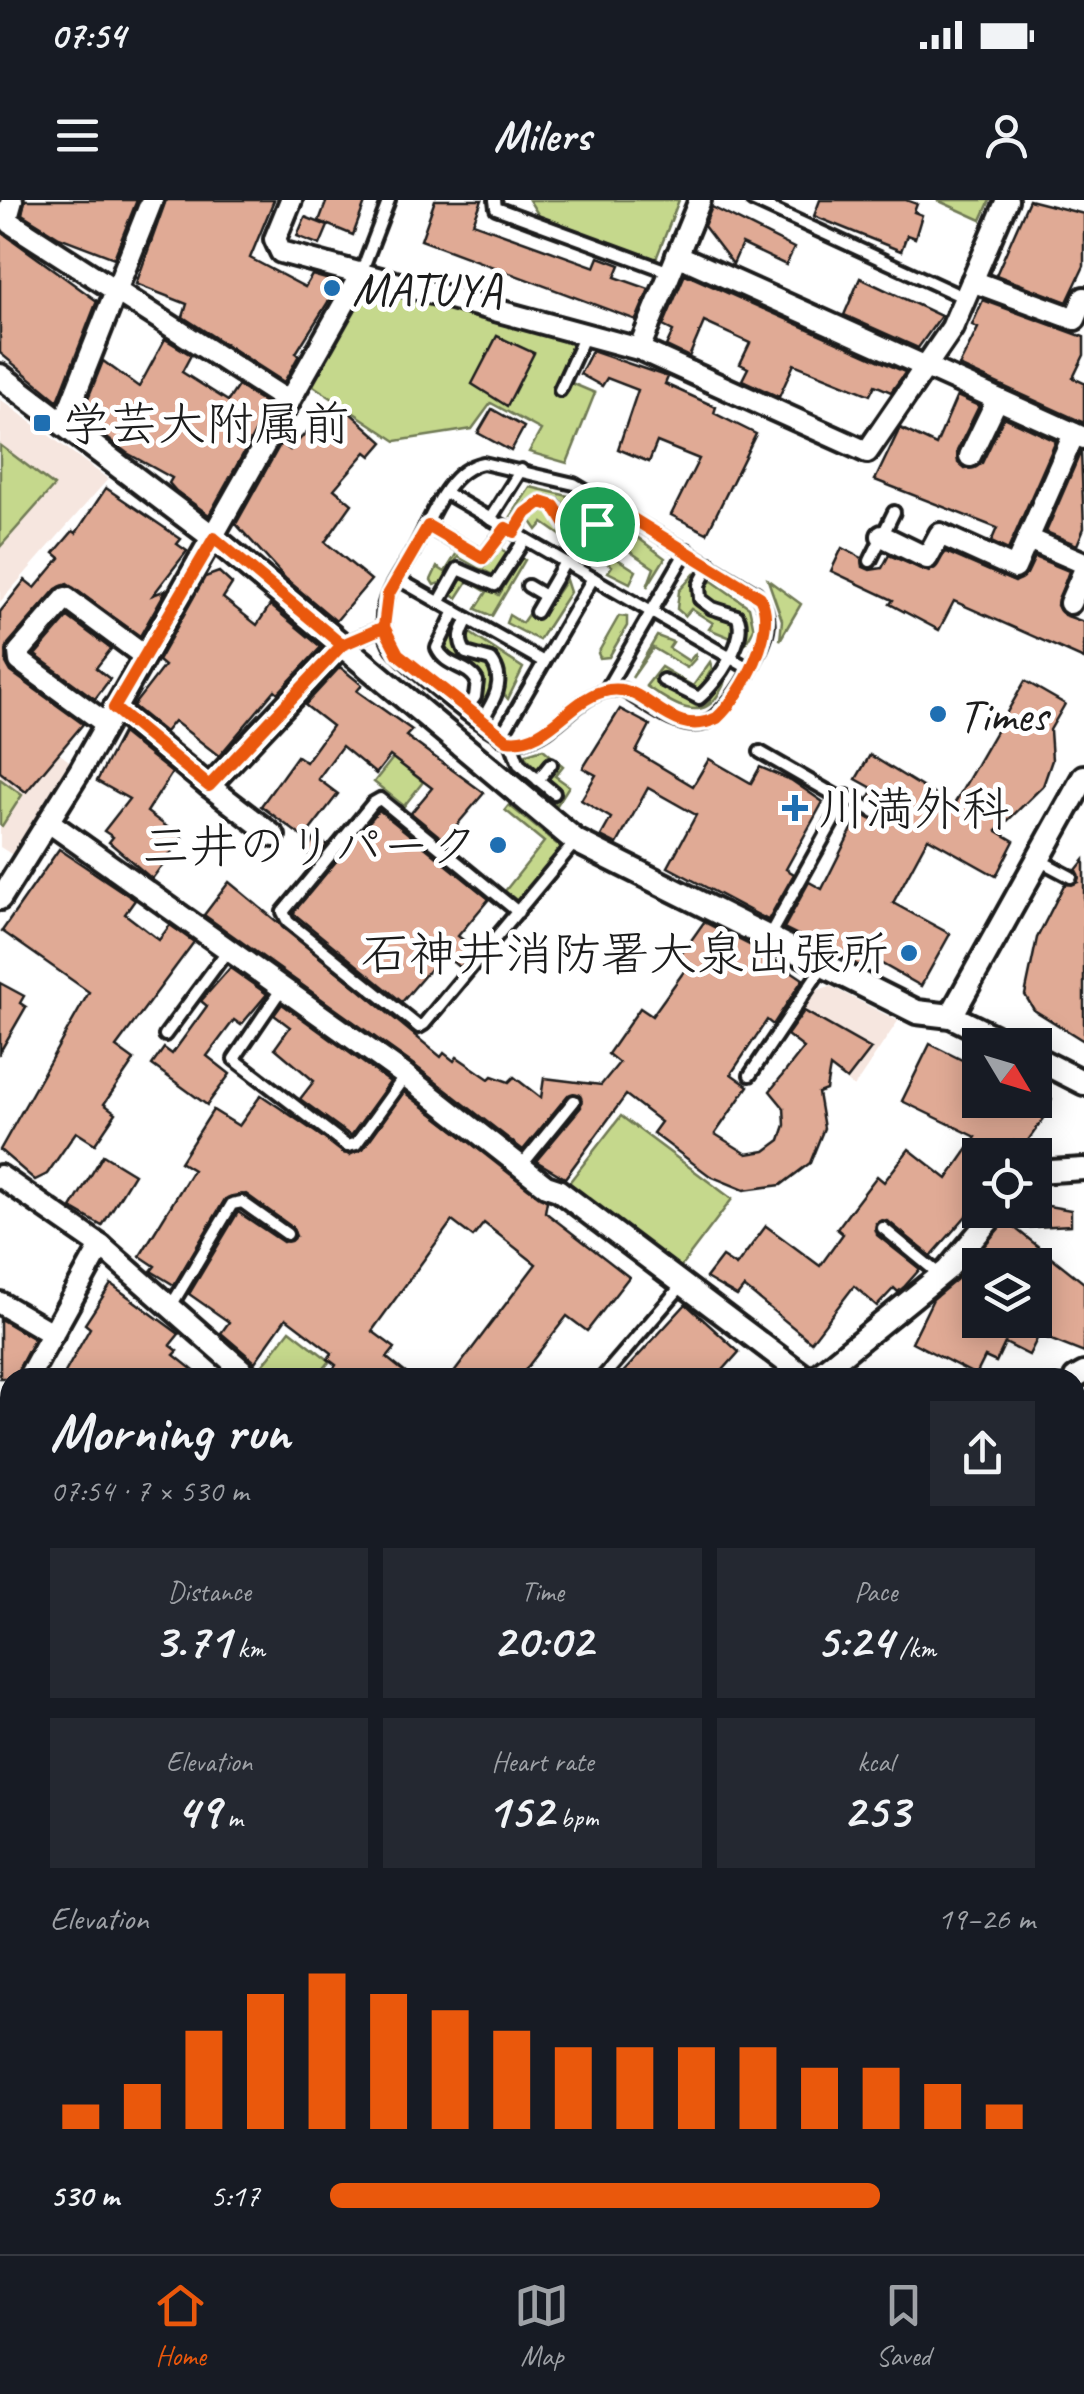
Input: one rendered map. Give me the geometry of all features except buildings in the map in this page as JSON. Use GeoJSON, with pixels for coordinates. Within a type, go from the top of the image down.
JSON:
{"type":"FeatureCollection","features":[{"type":"Feature","properties":{"kind":"street"},"geometry":{"type":"LineString","coordinates":[[12,200],[6,218],[11,224],[289,402]]}},
{"type":"Feature","properties":{"kind":"street"},"geometry":{"type":"LineString","coordinates":[[64,422],[152,200]]}},
{"type":"Feature","properties":{"kind":"street"},"geometry":{"type":"LineString","coordinates":[[290,200],[276,247],[639,349],[867,452],[924,368],[968,290],[1008,200]]}},
{"type":"Feature","properties":{"kind":"street"},"geometry":{"type":"LineString","coordinates":[[639,349],[700,200]]}},
{"type":"Feature","properties":{"kind":"street"},"geometry":{"type":"LineString","coordinates":[[673,264],[1079,436],[1015,568],[940,534],[927,558],[882,536]]}},
{"type":"Feature","properties":{"kind":"street"},"geometry":{"type":"LineString","coordinates":[[0,899],[214,538],[361,274]]}},
{"type":"Feature","properties":{"kind":"street"},"geometry":{"type":"LineString","coordinates":[[968,290],[1080,322],[1084,298]]}},
{"type":"Feature","properties":{"kind":"street"},"geometry":{"type":"LineString","coordinates":[[0,376],[214,538],[576,841],[916,1012],[951,1016],[975,1028]]}},
{"type":"Feature","properties":{"kind":"street"},"geometry":{"type":"LineString","coordinates":[[970,456],[997,400]]}},
{"type":"Feature","properties":{"kind":"street"},"geometry":{"type":"LineString","coordinates":[[1031,540],[1084,562]]}},
{"type":"Feature","properties":{"kind":"street"},"geometry":{"type":"LineString","coordinates":[[1070,603],[1084,571]]}},
{"type":"Feature","properties":{"kind":"street"},"geometry":{"type":"LineString","coordinates":[[143,655],[66,598],[18,652],[20,661],[109,715],[274,836]]}},
{"type":"Feature","properties":{"kind":"street"},"geometry":{"type":"LineString","coordinates":[[209,786],[342,645]]}},
{"type":"Feature","properties":{"kind":"street"},"geometry":{"type":"LineString","coordinates":[[951,1016],[1084,777]]}},
{"type":"Feature","properties":{"kind":"street"},"geometry":{"type":"LineString","coordinates":[[49,822],[406,1076],[521,1166],[796,1368]]}},
{"type":"Feature","properties":{"kind":"street"},"geometry":{"type":"LineString","coordinates":[[1052,1067],[1084,1084]]}},
{"type":"Feature","properties":{"kind":"street"},"geometry":{"type":"LineString","coordinates":[[1052,1171],[1084,1168]]}},
{"type":"Feature","properties":{"kind":"street"},"geometry":{"type":"LineString","coordinates":[[0,1176],[101,1246],[241,1368]]}},
{"type":"Feature","properties":{"kind":"street"},"geometry":{"type":"LineString","coordinates":[[823,1368],[941,1276],[982,1228]]}},
{"type":"Feature","properties":{"kind":"street"},"geometry":{"type":"LineString","coordinates":[[34,1368],[101,1246]]}},
{"type":"Feature","properties":{"kind":"street"},"geometry":{"type":"LineString","coordinates":[[0,1303],[53,1334]]}},
{"type":"Feature","properties":{"kind":"lane"},"geometry":{"type":"LineString","coordinates":[[361,274],[389,200]]}},
{"type":"Feature","properties":{"kind":"lane"},"geometry":{"type":"LineString","coordinates":[[495,200],[496,208],[673,264]]}},
{"type":"Feature","properties":{"kind":"lane"},"geometry":{"type":"LineString","coordinates":[[752,200],[968,290]]}},
{"type":"Feature","properties":{"kind":"lane"},"geometry":{"type":"LineString","coordinates":[[560,390],[585,335]]}},
{"type":"Feature","properties":{"kind":"lane"},"geometry":{"type":"LineString","coordinates":[[554,793],[519,764],[505,739],[393,648],[384,627],[385,604],[461,472],[478,464],[569,482],[753,590],[766,608],[766,635],[725,710],[704,724],[684,723],[623,690],[606,690]]}},
{"type":"Feature","properties":{"kind":"lane"},"geometry":{"type":"LineString","coordinates":[[490,518],[521,470]]}},
{"type":"Feature","properties":{"kind":"lane"},"geometry":{"type":"LineString","coordinates":[[446,493],[748,668]]}},
{"type":"Feature","properties":{"kind":"lane"},"geometry":{"type":"LineString","coordinates":[[439,603],[458,570],[491,584],[499,582],[515,533],[526,513],[541,502],[554,506],[566,525],[577,532],[597,524],[609,504]]}},
{"type":"Feature","properties":{"kind":"lane"},"geometry":{"type":"LineString","coordinates":[[870,561],[894,512]]}},
{"type":"Feature","properties":{"kind":"lane"},"geometry":{"type":"LineString","coordinates":[[428,526],[483,558],[515,533]]}},
{"type":"Feature","properties":{"kind":"lane"},"geometry":{"type":"LineString","coordinates":[[505,739],[534,738],[606,690],[686,550]]}},
{"type":"Feature","properties":{"kind":"lane"},"geometry":{"type":"LineString","coordinates":[[536,612],[565,562]]}},
{"type":"Feature","properties":{"kind":"lane"},"geometry":{"type":"LineString","coordinates":[[662,680],[698,698],[740,640],[742,626],[732,612],[712,608],[700,599],[698,585],[710,564]]}},
{"type":"Feature","properties":{"kind":"lane"},"geometry":{"type":"LineString","coordinates":[[505,739],[516,711],[592,578]]}},
{"type":"Feature","properties":{"kind":"lane"},"geometry":{"type":"LineString","coordinates":[[398,579],[544,662]]}},
{"type":"Feature","properties":{"kind":"lane"},"geometry":{"type":"LineString","coordinates":[[528,586],[545,596]]}},
{"type":"Feature","properties":{"kind":"lane"},"geometry":{"type":"LineString","coordinates":[[454,612],[438,648],[444,660],[468,671],[477,682],[475,697],[465,710]]}},
{"type":"Feature","properties":{"kind":"lane"},"geometry":{"type":"LineString","coordinates":[[468,619],[460,635],[462,647],[497,668],[495,697],[480,722]]}},
{"type":"Feature","properties":{"kind":"lane"},"geometry":{"type":"LineString","coordinates":[[342,645],[384,627]]}},
{"type":"Feature","properties":{"kind":"lane"},"geometry":{"type":"LineString","coordinates":[[495,697],[516,711]]}},
{"type":"Feature","properties":{"kind":"lane"},"geometry":{"type":"LineString","coordinates":[[760,752],[845,801]]}},
{"type":"Feature","properties":{"kind":"lane"},"geometry":{"type":"LineString","coordinates":[[538,780],[551,764]]}},
{"type":"Feature","properties":{"kind":"lane"},"geometry":{"type":"LineString","coordinates":[[767,939],[848,796],[880,815]]}},
{"type":"Feature","properties":{"kind":"lane"},"geometry":{"type":"LineString","coordinates":[[518,912],[380,799],[373,802],[283,912],[288,922],[419,1027],[518,912],[576,841]]}},
{"type":"Feature","properties":{"kind":"lane"},"geometry":{"type":"LineString","coordinates":[[1038,859],[1070,877]]}},
{"type":"Feature","properties":{"kind":"lane"},"geometry":{"type":"LineString","coordinates":[[165,1035],[228,949]]}},
{"type":"Feature","properties":{"kind":"lane"},"geometry":{"type":"LineString","coordinates":[[750,1075],[823,966]]}},
{"type":"Feature","properties":{"kind":"lane"},"geometry":{"type":"LineString","coordinates":[[282,988],[234,1059],[346,1146],[356,1144],[406,1076]]}},
{"type":"Feature","properties":{"kind":"lane"},"geometry":{"type":"LineString","coordinates":[[521,1166],[574,1101]]}},
{"type":"Feature","properties":{"kind":"lane"},"geometry":{"type":"LineString","coordinates":[[171,1306],[232,1204],[242,1202],[288,1234]]}},
{"type":"Feature","properties":{"kind":"lane"},"geometry":{"type":"LineString","coordinates":[[883,1228],[941,1276]]}},
{"type":"Feature","properties":{"kind":"lane"},"geometry":{"type":"LineString","coordinates":[[611,1368],[683,1284]]}},
{"type":"Feature","properties":{"kind":"shaded area"},"geometry":{"type":"Polygon","coordinates":[[[0,399],[108,479],[0,602],[0,399]]]}},
{"type":"Feature","properties":{"kind":"shaded area"},"geometry":{"type":"Polygon","coordinates":[[[0,708],[73,764],[16,857],[0,847],[0,708]]]}},
{"type":"Feature","properties":{"kind":"shaded area"},"geometry":{"type":"Polygon","coordinates":[[[830,986],[898,1021],[854,1087],[787,1036],[815,991],[830,986]]]}},
{"type":"Feature","properties":{"kind":"green space"},"geometry":{"type":"Polygon","coordinates":[[[529,200],[679,200],[656,259],[541,219],[529,200]]]}},
{"type":"Feature","properties":{"kind":"green space"},"geometry":{"type":"Polygon","coordinates":[[[937,200],[990,200],[981,220],[937,200]]]}},
{"type":"Feature","properties":{"kind":"green space"},"geometry":{"type":"Polygon","coordinates":[[[374,286],[585,343],[569,382],[595,393],[567,463],[529,452],[541,430],[491,403],[472,429],[396,441],[309,383],[360,294],[374,286]]]}},
{"type":"Feature","properties":{"kind":"green space"},"geometry":{"type":"Polygon","coordinates":[[[0,445],[54,486],[0,547],[0,445]]]}},
{"type":"Feature","properties":{"kind":"green space"},"geometry":{"type":"Polygon","coordinates":[[[530,487],[568,496],[596,515],[591,523],[575,525],[557,501],[538,496],[512,515],[530,487]]]}},
{"type":"Feature","properties":{"kind":"green space"},"geometry":{"type":"Polygon","coordinates":[[[537,510],[553,512],[564,529],[578,536],[592,534],[608,522],[613,524],[602,549],[636,571],[630,583],[608,572],[612,566],[587,550],[582,556],[563,544],[566,539],[543,523],[537,530],[530,520],[537,510]]]}},
{"type":"Feature","properties":{"kind":"green space"},"geometry":{"type":"Polygon","coordinates":[[[629,531],[665,558],[647,587],[654,568],[619,544],[629,531]]]}},
{"type":"Feature","properties":{"kind":"green space"},"geometry":{"type":"Polygon","coordinates":[[[501,548],[508,555],[495,576],[458,557],[443,582],[434,585],[431,580],[437,567],[445,572],[458,551],[484,567],[501,548]]]}},
{"type":"Feature","properties":{"kind":"green space"},"geometry":{"type":"Polygon","coordinates":[[[521,558],[525,560],[492,616],[476,609],[487,592],[468,581],[457,598],[452,595],[464,575],[499,595],[521,558]]]}},
{"type":"Feature","properties":{"kind":"green space"},"geometry":{"type":"Polygon","coordinates":[[[695,573],[694,599],[711,612],[729,617],[735,626],[731,638],[709,629],[713,623],[691,609],[685,616],[677,609],[679,591],[695,573]]]}},
{"type":"Feature","properties":{"kind":"green space"},"geometry":{"type":"Polygon","coordinates":[[[566,580],[570,592],[539,640],[506,623],[509,615],[522,623],[529,613],[539,619],[566,580]]]}},
{"type":"Feature","properties":{"kind":"green space"},"geometry":{"type":"Polygon","coordinates":[[[768,580],[801,604],[780,640],[782,620],[768,580]]]}},
{"type":"Feature","properties":{"kind":"green space"},"geometry":{"type":"Polygon","coordinates":[[[712,581],[749,607],[754,629],[744,646],[744,613],[705,596],[704,586],[712,581]]]}},
{"type":"Feature","properties":{"kind":"green space"},"geometry":{"type":"Polygon","coordinates":[[[619,616],[627,617],[627,626],[609,657],[600,658],[598,653],[619,616]]]}},
{"type":"Feature","properties":{"kind":"green space"},"geometry":{"type":"Polygon","coordinates":[[[452,633],[463,656],[490,666],[493,682],[483,706],[479,671],[445,653],[445,642],[452,633]]]}},
{"type":"Feature","properties":{"kind":"green space"},"geometry":{"type":"Polygon","coordinates":[[[470,633],[523,668],[508,699],[501,691],[502,672],[496,658],[467,646],[464,637],[470,633]]]}},
{"type":"Feature","properties":{"kind":"green space"},"geometry":{"type":"Polygon","coordinates":[[[657,636],[673,642],[669,648],[689,661],[695,654],[696,658],[687,668],[653,648],[632,678],[657,636]]]}},
{"type":"Feature","properties":{"kind":"green space"},"geometry":{"type":"Polygon","coordinates":[[[710,662],[712,668],[699,692],[662,673],[656,682],[698,707],[709,702],[725,673],[718,695],[702,708],[683,707],[646,686],[661,667],[693,686],[710,662]]]}},
{"type":"Feature","properties":{"kind":"green space"},"geometry":{"type":"Polygon","coordinates":[[[543,749],[563,766],[555,776],[569,786],[557,805],[553,801],[561,790],[548,779],[558,765],[549,758],[538,770],[523,755],[543,749]]]}},
{"type":"Feature","properties":{"kind":"green space"},"geometry":{"type":"Polygon","coordinates":[[[393,758],[423,782],[404,806],[374,782],[393,758]]]}},
{"type":"Feature","properties":{"kind":"green space"},"geometry":{"type":"Polygon","coordinates":[[[0,779],[22,795],[2,826],[0,825],[0,779]]]}},
{"type":"Feature","properties":{"kind":"green space"},"geometry":{"type":"Polygon","coordinates":[[[509,805],[563,849],[520,903],[505,891],[544,842],[505,810],[509,805]]]}},
{"type":"Feature","properties":{"kind":"green space"},"geometry":{"type":"Polygon","coordinates":[[[621,1116],[732,1199],[679,1269],[568,1184],[621,1116]]]}},
{"type":"Feature","properties":{"kind":"green space"},"geometry":{"type":"Polygon","coordinates":[[[290,1330],[330,1361],[324,1368],[261,1368],[290,1330]]]}},
{"type":"Feature","properties":{"kind":"place","name":"MATUYA"},"geometry":{"type":"Point","coordinates":[332,288]}},
{"type":"Feature","properties":{"kind":"place","name":"学芸大附属前"},"geometry":{"type":"Point","coordinates":[42,423]}},
{"type":"Feature","properties":{"kind":"place","name":"Times"},"geometry":{"type":"Point","coordinates":[938,714]}},
{"type":"Feature","properties":{"kind":"place","name":"川満外科"},"geometry":{"type":"Point","coordinates":[795,808]}},
{"type":"Feature","properties":{"kind":"place","name":"三井のリパーク"},"geometry":{"type":"Point","coordinates":[498,845]}},
{"type":"Feature","properties":{"kind":"place","name":"石神井消防署大泉出張所"},"geometry":{"type":"Point","coordinates":[909,953]}},
{"type":"Feature","properties":{"kind":"route"},"geometry":{"type":"LineString","coordinates":[[597,524],[577,532],[566,525],[554,506],[541,502],[526,513],[514,532],[506,528],[483,558],[428,526],[388,595],[384,627],[342,645],[209,786],[158,740],[114,708],[214,538],[342,645],[349,642],[384,627],[398,654],[500,738],[534,738],[591,697],[612,689],[623,690],[684,723],[704,724],[717,718],[766,635],[767,613],[760,597],[609,504],[597,524]]}}]}
